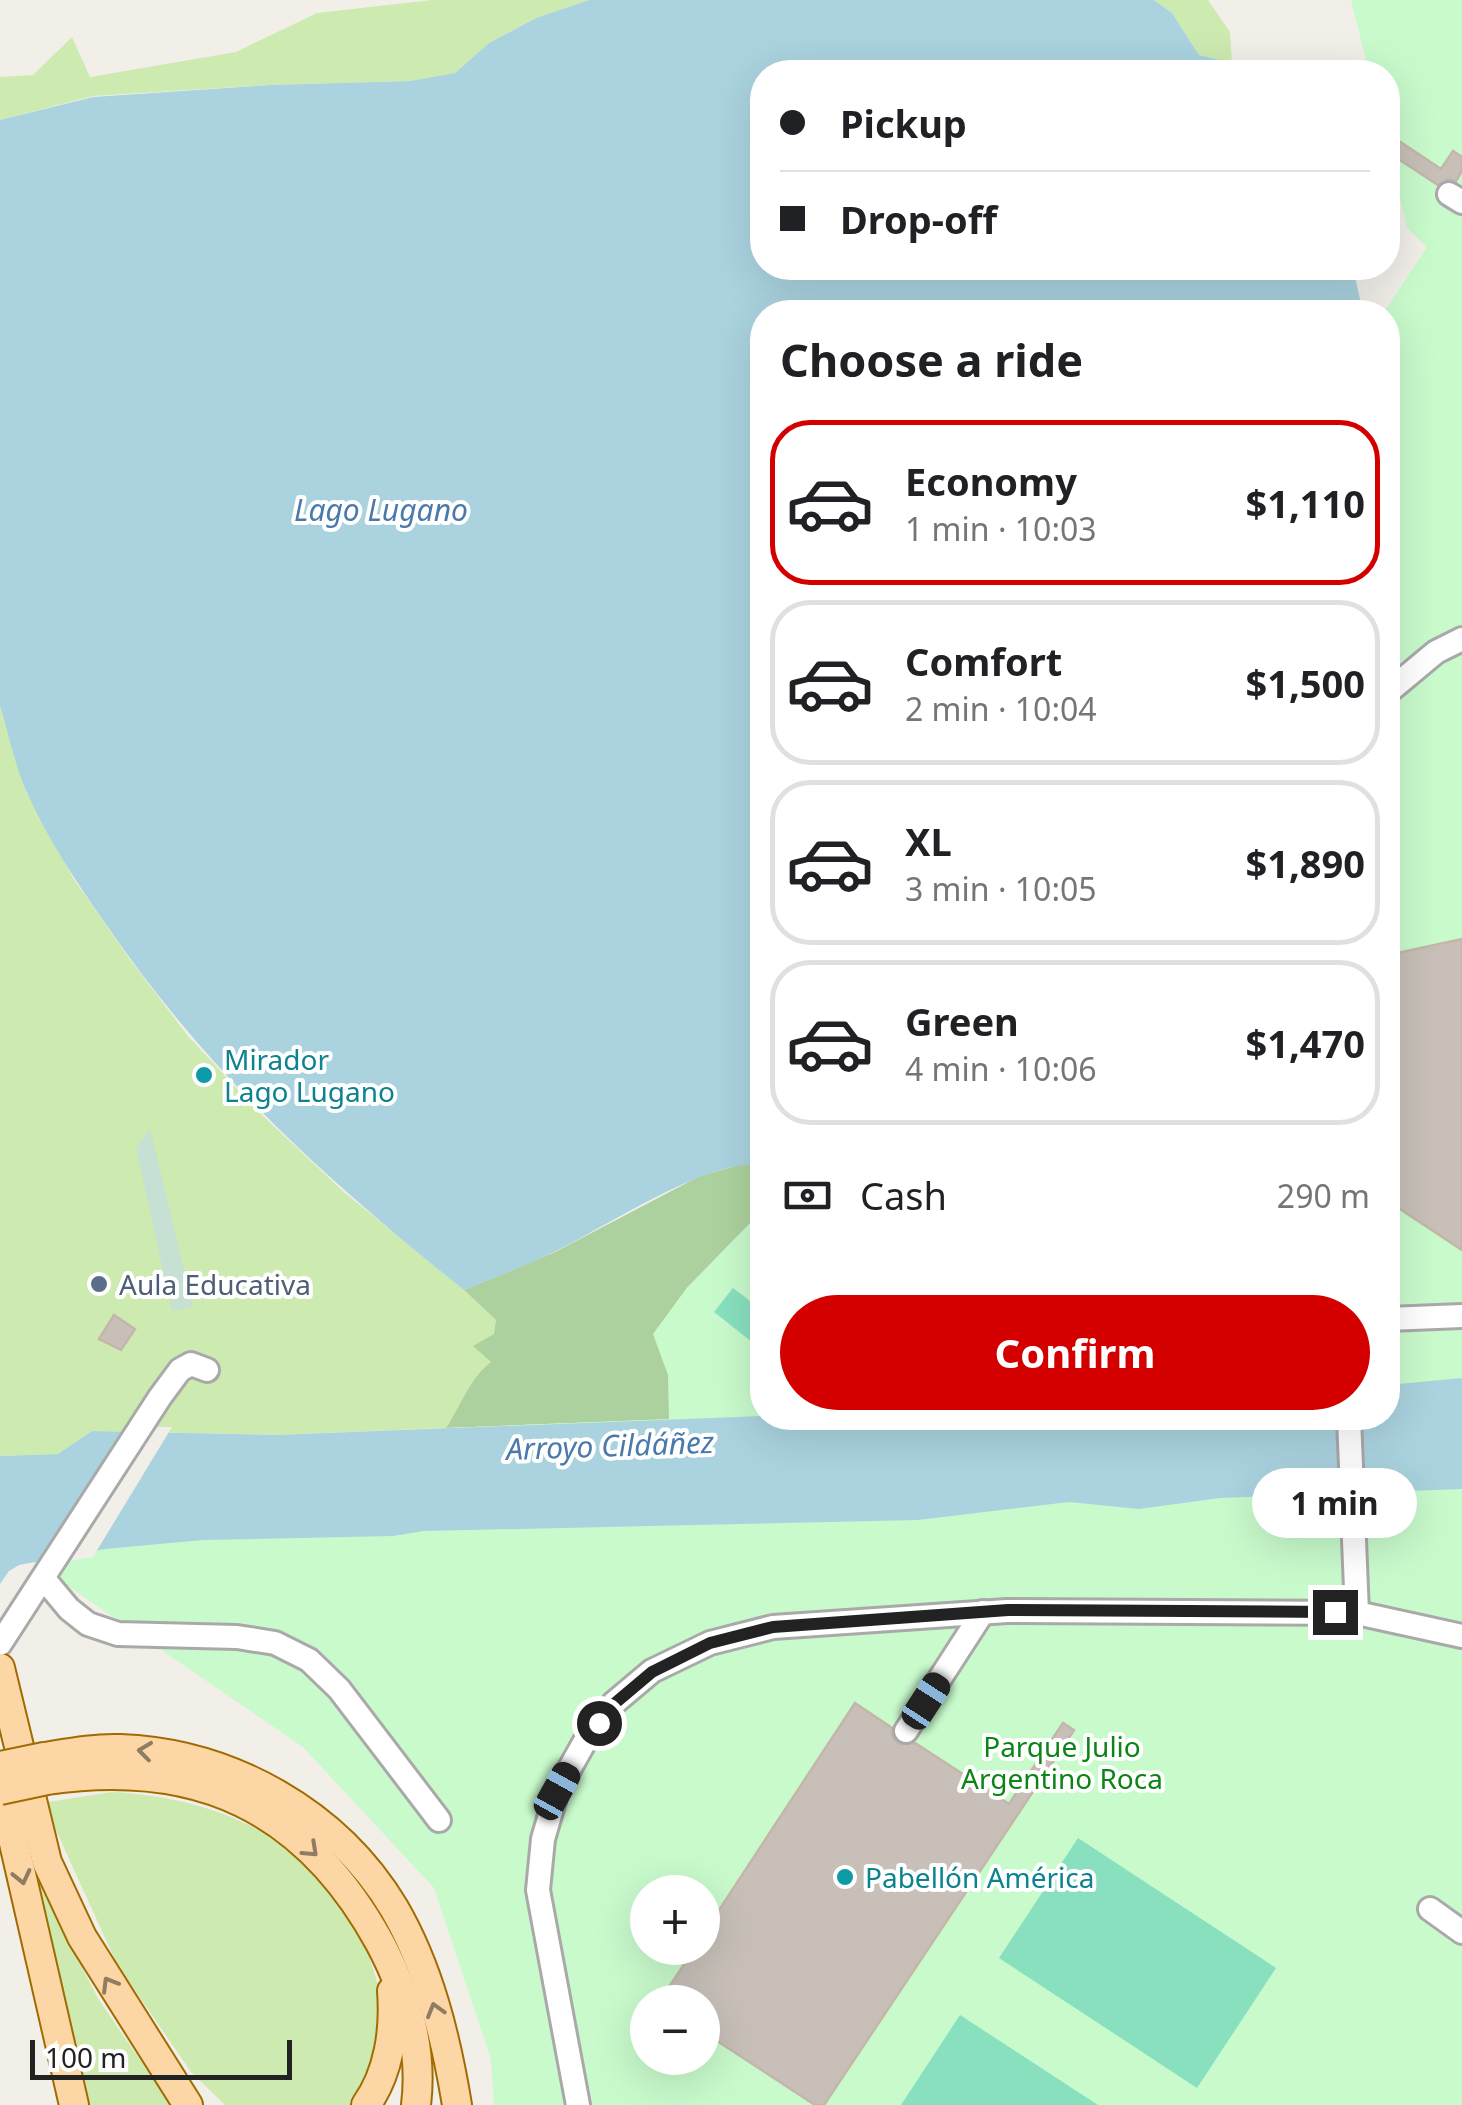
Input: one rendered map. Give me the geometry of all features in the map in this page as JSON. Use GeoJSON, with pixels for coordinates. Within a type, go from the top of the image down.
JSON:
{"type":"FeatureCollection","features":[{"type":"Feature","properties":{"kind":"main road"},"geometry":{"type":"LineString","coordinates":[[0,1668],[47,1862],[82,1937],[188,2105]]}},
{"type":"Feature","properties":{"kind":"main road"},"geometry":{"type":"LineString","coordinates":[[0,1790],[45,1769],[116,1748],[153,1752],[239,1775],[304,1810],[353,1854],[375,1880],[410,1940],[435,2006],[457,2105]]}},
{"type":"Feature","properties":{"kind":"main road"},"geometry":{"type":"LineString","coordinates":[[0,1766],[148,1775],[202,1787],[261,1812],[289,1830],[334,1874],[389,1960],[414,2035],[418,2064],[416,2105]]}},
{"type":"Feature","properties":{"kind":"main road"},"geometry":{"type":"LineString","coordinates":[[0,1782],[74,2105]]}},
{"type":"Feature","properties":{"kind":"main road"},"geometry":{"type":"LineString","coordinates":[[366,2105],[378,2089],[392,2035],[389,1960]]}},
{"type":"Feature","properties":{"kind":"main road"},"geometry":{"type":"LineString","coordinates":[[162,2066],[204,2105]]}},
{"type":"Feature","properties":{"kind":"lane"},"geometry":{"type":"LineString","coordinates":[[1400,682],[1436,652],[1462,639]]}},
{"type":"Feature","properties":{"kind":"lane"},"geometry":{"type":"LineString","coordinates":[[1400,1319],[1462,1316]]}},
{"type":"Feature","properties":{"kind":"lane"},"geometry":{"type":"LineString","coordinates":[[0,1644],[180,1370],[191,1364],[206,1370]]}},
{"type":"Feature","properties":{"kind":"lane"},"geometry":{"type":"LineString","coordinates":[[1348,1430],[1357,1613]]}},
{"type":"Feature","properties":{"kind":"lane"},"geometry":{"type":"LineString","coordinates":[[50,1569],[70,1609],[88,1624],[118,1634],[237,1637],[275,1644],[309,1660],[340,1689],[439,1820]]}},
{"type":"Feature","properties":{"kind":"lane"},"geometry":{"type":"LineString","coordinates":[[906,1730],[984,1612]]}},
{"type":"Feature","properties":{"kind":"lane"},"geometry":{"type":"LineString","coordinates":[[578,2105],[538,1890],[542,1856],[557,1791],[584,1743],[614,1704],[652,1672],[710,1643],[773,1627],[984,1612],[1357,1613],[1461,1636],[1462,1660]]}},
{"type":"Feature","properties":{"kind":"lane"},"geometry":{"type":"LineString","coordinates":[[1430,1909],[1462,1932]]}},
{"type":"Feature","properties":{"kind":"green space"},"geometry":{"type":"Polygon","coordinates":[[[432,0],[589,0],[536,18],[489,43],[455,73],[410,81],[93,96],[0,120],[0,77],[33,75],[72,37],[90,77],[236,52],[317,13],[432,0]]]}},
{"type":"Feature","properties":{"kind":"green space"},"geometry":{"type":"Polygon","coordinates":[[[1154,0],[1208,0],[1230,32],[1232,60],[1199,55],[1172,13],[1154,0]]]}},
{"type":"Feature","properties":{"kind":"green space","name":"Parque Julio Argentino Roca"},"geometry":{"type":"Polygon","coordinates":[[[1351,0],[1462,0],[1462,2105],[494,2105],[491,2059],[434,1888],[303,1747],[27,1558],[0,1456],[58,1454],[92,1431],[276,1435],[669,1419],[668,1375],[653,1334],[686,1289],[750,1223],[750,1430],[1400,1430],[1400,300],[1392,300],[1427,247],[1407,228],[1400,199],[1400,60],[1366,60],[1351,0]]]}},
{"type":"Feature","properties":{"kind":"green space"},"geometry":{"type":"Polygon","coordinates":[[[0,706],[26,792],[73,878],[188,1036],[261,1114],[345,1193],[496,1320],[492,1362],[472,1384],[446,1428],[276,1435],[92,1431],[58,1454],[0,1456],[0,706]]]}},
{"type":"Feature","properties":{"kind":"green space"},"geometry":{"type":"Polygon","coordinates":[[[150,1128],[193,1307],[172,1311],[136,1148],[150,1128]]]}},
{"type":"Feature","properties":{"kind":"green space"},"geometry":{"type":"Polygon","coordinates":[[[750,1162],[750,1223],[686,1289],[674,1365],[680,1419],[446,1428],[471,1384],[491,1362],[473,1346],[494,1334],[496,1320],[464,1290],[555,1252],[700,1176],[750,1162]]]}},
{"type":"Feature","properties":{"kind":"green space"},"geometry":{"type":"Polygon","coordinates":[[[733,1288],[750,1301],[750,1340],[714,1312],[733,1288]]]}},
{"type":"Feature","properties":{"kind":"green space"},"geometry":{"type":"Polygon","coordinates":[[[112,1792],[198,1806],[238,1820],[275,1840],[308,1865],[337,1895],[359,1932],[375,1975],[384,2018],[381,2051],[353,2105],[225,2105],[191,2072],[117,1964],[54,1826],[48,1802],[112,1792]]]}},
{"type":"Feature","properties":{"kind":"green space"},"geometry":{"type":"Polygon","coordinates":[[[21,1837],[54,1913],[99,2000],[171,2105],[84,2105],[21,1837]]]}},
{"type":"Feature","properties":{"kind":"green space"},"geometry":{"type":"Polygon","coordinates":[[[1078,1838],[1276,1968],[1197,2088],[999,1958],[1078,1838]]]}},
{"type":"Feature","properties":{"kind":"green space"},"geometry":{"type":"Polygon","coordinates":[[[960,2015],[1098,2105],[901,2105],[960,2015]]]}},
{"type":"Feature","properties":{"kind":"water","name":"Lago Lugano"},"geometry":{"type":"Polygon","coordinates":[[[589,0],[1154,0],[1172,13],[1199,55],[1220,60],[750,60],[750,280],[1356,280],[1360,300],[750,300],[750,1166],[690,1181],[547,1255],[464,1290],[316,1164],[226,1075],[184,1027],[84,892],[44,827],[23,783],[0,706],[0,120],[93,97],[270,85],[410,81],[455,73],[489,43],[536,18],[589,0]]]}},
{"type":"Feature","properties":{"kind":"water","name":"Arroyo Cildáñez"},"geometry":{"type":"Polygon","coordinates":[[[1462,1378],[1462,1489],[1220,1498],[1139,1509],[1069,1502],[918,1520],[203,1540],[105,1549],[19,1565],[0,1584],[0,1456],[58,1454],[92,1431],[276,1435],[750,1416],[750,1430],[1400,1430],[1400,1384],[1462,1378]]]}},
{"type":"Feature","properties":{"kind":"pier"},"geometry":{"type":"Polygon","coordinates":[[[128,1427],[172,1427],[93,1557],[51,1564],[128,1427]]]}},
{"type":"Feature","properties":{"kind":"building"},"geometry":{"type":"Polygon","coordinates":[[[1400,142],[1441,169],[1453,151],[1462,157],[1462,171],[1456,181],[1448,179],[1438,185],[1400,160],[1400,142]]]}},
{"type":"Feature","properties":{"kind":"building"},"geometry":{"type":"Polygon","coordinates":[[[1462,939],[1462,1250],[1400,1209],[1400,952],[1462,939]]]}},
{"type":"Feature","properties":{"kind":"building"},"geometry":{"type":"Polygon","coordinates":[[[114,1315],[135,1329],[121,1350],[99,1339],[114,1315]]]}},
{"type":"Feature","properties":{"kind":"building","name":"Pabellón América"},"geometry":{"type":"Polygon","coordinates":[[[855,1703],[892,1728],[892,1737],[899,1744],[915,1743],[1009,1804],[1063,1723],[1074,1730],[824,2105],[815,2105],[720,2043],[720,1985],[670,1985],[684,1965],[720,1965],[720,1909],[855,1703]]]}},
{"type":"Feature","properties":{"kind":"place","name":"Mirador Lago Lugano"},"geometry":{"type":"Point","coordinates":[204,1075]}},
{"type":"Feature","properties":{"kind":"place","name":"Aula Educativa"},"geometry":{"type":"Point","coordinates":[99,1284]}},
{"type":"Feature","properties":{"kind":"place","name":"Pabellón América"},"geometry":{"type":"Point","coordinates":[845,1877]}},
{"type":"Feature","properties":{"kind":"route"},"geometry":{"type":"LineString","coordinates":[[599,1723],[614,1704],[652,1672],[710,1643],[773,1627],[1008,1610],[1335,1612]]}}]}
